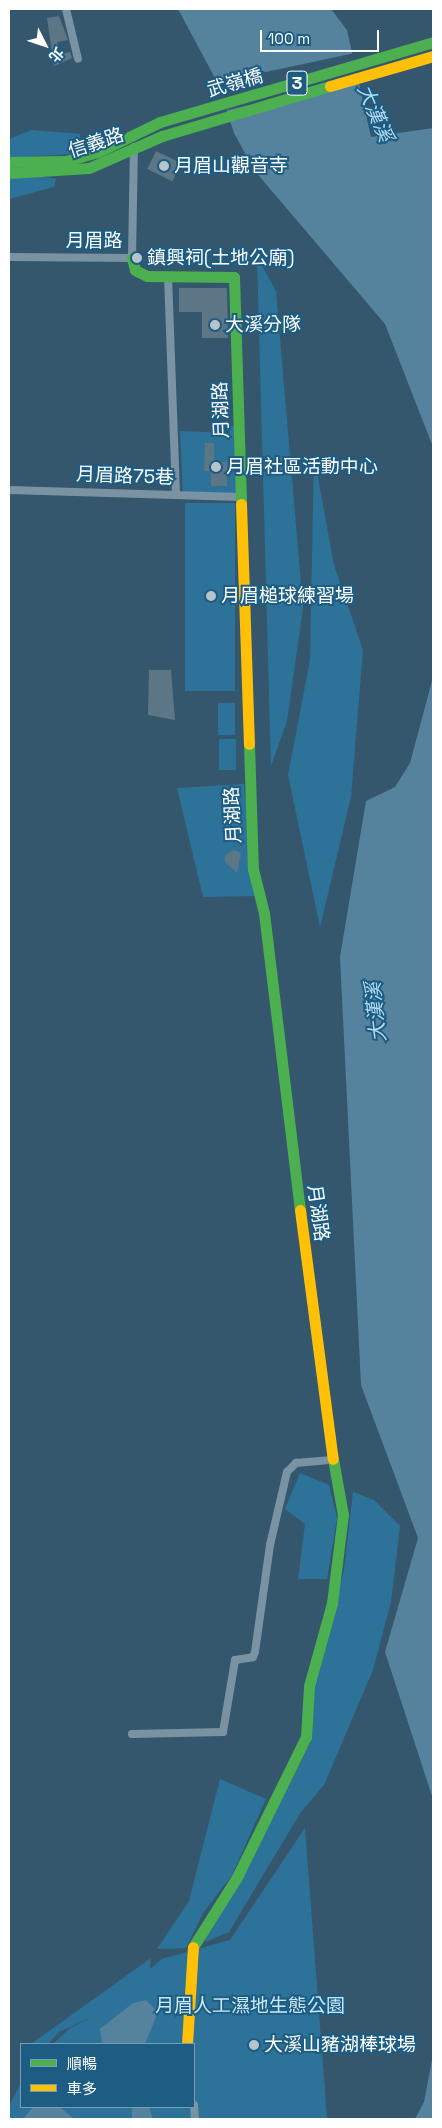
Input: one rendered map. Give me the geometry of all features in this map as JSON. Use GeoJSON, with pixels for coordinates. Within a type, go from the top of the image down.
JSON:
{"type":"FeatureCollection","features":[{"type":"Feature","properties":{"kind":"street"},"geometry":{"type":"LineString","coordinates":[[66,9],[78,60]]}},
{"type":"Feature","properties":{"kind":"street","name":"武嶺橋"},"geometry":{"type":"LineString","coordinates":[[160,122],[433,42]]}},
{"type":"Feature","properties":{"kind":"street","name":"武嶺橋"},"geometry":{"type":"LineString","coordinates":[[162,136],[433,56]]}},
{"type":"Feature","properties":{"kind":"street","name":"信義路"},"geometry":{"type":"LineString","coordinates":[[9,162],[66,162],[137,135],[160,122]]}},
{"type":"Feature","properties":{"kind":"street","name":"月眉路"},"geometry":{"type":"LineString","coordinates":[[9,257],[132,258],[133,150],[137,135]]}},
{"type":"Feature","properties":{"kind":"street","name":"信義路"},"geometry":{"type":"LineString","coordinates":[[9,173],[88,168],[162,136]]}},
{"type":"Feature","properties":{"kind":"street","name":"月湖路"},"geometry":{"type":"LineString","coordinates":[[132,258],[135,270],[147,276],[234,277],[254,869],[264,914],[332,1460],[342,1514],[341,1548],[332,1603],[309,1686],[306,1737],[237,1877],[193,1941],[187,2043]]}},
{"type":"Feature","properties":{"kind":"street"},"geometry":{"type":"LineString","coordinates":[[168,276],[176,494]]}},
{"type":"Feature","properties":{"kind":"street","name":"月眉路75巷"},"geometry":{"type":"LineString","coordinates":[[9,490],[241,497]]}},
{"type":"Feature","properties":{"kind":"street"},"geometry":{"type":"LineString","coordinates":[[132,1734],[223,1732],[235,1660],[253,1657],[255,1652],[270,1545],[287,1472],[296,1463],[332,1460]]}},
{"type":"Feature","properties":{"kind":"green space"},"geometry":{"type":"Polygon","coordinates":[[[31,130],[80,134],[81,146],[74,154],[9,158],[9,139],[31,130]]]}},
{"type":"Feature","properties":{"kind":"green space"},"geometry":{"type":"Polygon","coordinates":[[[9,176],[41,176],[56,179],[54,187],[9,199],[9,176]]]}},
{"type":"Feature","properties":{"kind":"green space"},"geometry":{"type":"Polygon","coordinates":[[[257,257],[276,291],[303,608],[287,721],[271,766],[257,257]]]}},
{"type":"Feature","properties":{"kind":"green space"},"geometry":{"type":"Polygon","coordinates":[[[229,426],[238,426],[240,496],[183,496],[180,431],[230,433],[229,426]]]}},
{"type":"Feature","properties":{"kind":"green space"},"geometry":{"type":"Polygon","coordinates":[[[314,456],[334,565],[363,650],[351,797],[320,927],[288,775],[310,660],[314,456]]]}},
{"type":"Feature","properties":{"kind":"green space","name":"月眉槌球練習場"},"geometry":{"type":"Polygon","coordinates":[[[185,503],[235,503],[235,691],[185,691],[185,503]]]}},
{"type":"Feature","properties":{"kind":"green space"},"geometry":{"type":"Polygon","coordinates":[[[218,703],[235,703],[235,735],[218,735],[218,703]]]}},
{"type":"Feature","properties":{"kind":"green space"},"geometry":{"type":"Polygon","coordinates":[[[219,739],[236,739],[236,770],[219,770],[219,739]]]}},
{"type":"Feature","properties":{"kind":"green space"},"geometry":{"type":"Polygon","coordinates":[[[244,784],[255,896],[203,897],[177,788],[244,784]]]}},
{"type":"Feature","properties":{"kind":"green space"},"geometry":{"type":"Polygon","coordinates":[[[300,1473],[329,1485],[337,1518],[327,1579],[298,1579],[305,1524],[285,1509],[300,1473]]]}},
{"type":"Feature","properties":{"kind":"green space"},"geometry":{"type":"Polygon","coordinates":[[[353,1492],[374,1500],[400,1526],[391,1602],[373,1670],[324,1785],[301,1812],[229,1932],[205,1942],[210,1925],[236,1888],[311,1742],[312,1694],[344,1570],[353,1492]]]}},
{"type":"Feature","properties":{"kind":"green space"},"geometry":{"type":"Polygon","coordinates":[[[220,1779],[266,1799],[232,1875],[203,1913],[186,1948],[157,1949],[189,1901],[220,1779]]]}},
{"type":"Feature","properties":{"kind":"green space","name":"月眉人工濕地生態公園"},"geometry":{"type":"Polygon","coordinates":[[[305,1828],[327,2119],[9,2119],[9,2106],[20,2085],[20,2108],[195,2108],[195,2043],[54,2043],[70,2028],[94,2016],[59,2032],[49,2043],[32,2043],[151,1958],[150,1969],[162,1959],[230,1940],[305,1828]]]}},
{"type":"Feature","properties":{"kind":"water"},"geometry":{"type":"Polygon","coordinates":[[[178,9],[331,9],[347,30],[371,137],[433,128],[433,447],[385,324],[254,170],[234,133],[216,80],[178,9]]]}},
{"type":"Feature","properties":{"kind":"water","name":"大漢溪"},"geometry":{"type":"Polygon","coordinates":[[[433,677],[433,1799],[385,1652],[418,1538],[361,1385],[340,957],[366,801],[395,787],[410,763],[433,677]]]}},
{"type":"Feature","properties":{"kind":"water"},"geometry":{"type":"Polygon","coordinates":[[[146,2000],[158,2012],[145,2043],[102,2043],[100,2029],[133,2003],[146,2000]]]}},
{"type":"Feature","properties":{"kind":"water"},"geometry":{"type":"Polygon","coordinates":[[[433,2054],[433,2119],[415,2119],[424,2102],[433,2054]]]}},
{"type":"Feature","properties":{"kind":"water"},"geometry":{"type":"Polygon","coordinates":[[[32,2108],[61,2108],[74,2119],[23,2119],[32,2108]]]}},
{"type":"Feature","properties":{"kind":"water"},"geometry":{"type":"Polygon","coordinates":[[[132,2108],[149,2108],[153,2119],[132,2119],[132,2108]]]}},
{"type":"Feature","properties":{"kind":"pier"},"geometry":{"type":"Polygon","coordinates":[[[355,53],[361,81],[222,111],[216,83],[355,53]]]}},
{"type":"Feature","properties":{"kind":"building"},"geometry":{"type":"Polygon","coordinates":[[[59,16],[68,40],[57,42],[60,54],[70,52],[72,58],[54,66],[47,18],[59,16]]]}},
{"type":"Feature","properties":{"kind":"building","name":"月眉山觀音寺"},"geometry":{"type":"Polygon","coordinates":[[[156,151],[181,163],[172,181],[147,169],[156,151]]]}},
{"type":"Feature","properties":{"kind":"building","name":"大溪分隊"},"geometry":{"type":"Polygon","coordinates":[[[179,288],[227,288],[228,338],[202,338],[202,312],[179,312],[179,288]]]}},
{"type":"Feature","properties":{"kind":"building","name":"月眉社區活動中心"},"geometry":{"type":"Polygon","coordinates":[[[205,443],[214,443],[214,462],[227,462],[227,486],[211,486],[211,471],[204,471],[205,443]]]}},
{"type":"Feature","properties":{"kind":"building"},"geometry":{"type":"Polygon","coordinates":[[[149,670],[171,670],[175,720],[148,715],[149,670]]]}},
{"type":"Feature","properties":{"kind":"building"},"geometry":{"type":"Polygon","coordinates":[[[234,850],[241,853],[237,873],[225,862],[225,855],[234,850]]]}},
{"type":"Feature","properties":{"kind":"traffic: fast"},"geometry":{"type":"LineString","coordinates":[[9,162],[66,161],[98,152],[160,122],[433,42]]}},
{"type":"Feature","properties":{"kind":"traffic: fast"},"geometry":{"type":"LineString","coordinates":[[9,173],[89,168],[162,136],[330,86]]}},
{"type":"Feature","properties":{"kind":"traffic: fast"},"geometry":{"type":"LineString","coordinates":[[132,258],[135,270],[147,276],[234,277],[241,504]]}},
{"type":"Feature","properties":{"kind":"traffic: fast"},"geometry":{"type":"LineString","coordinates":[[249,744],[253,869],[264,913],[300,1210]]}},
{"type":"Feature","properties":{"kind":"traffic: fast"},"geometry":{"type":"LineString","coordinates":[[193,1947],[237,1877],[306,1737],[309,1686],[332,1603],[343,1515],[333,1459]]}},
{"type":"Feature","properties":{"kind":"traffic: slow"},"geometry":{"type":"LineString","coordinates":[[330,86],[433,56]]}},
{"type":"Feature","properties":{"kind":"traffic: slow"},"geometry":{"type":"LineString","coordinates":[[241,504],[249,744]]}},
{"type":"Feature","properties":{"kind":"traffic: slow"},"geometry":{"type":"LineString","coordinates":[[300,1210],[333,1459]]}},
{"type":"Feature","properties":{"kind":"traffic: slow"},"geometry":{"type":"LineString","coordinates":[[187,2043],[193,1947]]}},
{"type":"Feature","properties":{"kind":"place","name":"月眉山觀音寺"},"geometry":{"type":"Point","coordinates":[164,166]}},
{"type":"Feature","properties":{"kind":"place","name":"鎮興祠(土地公廟)"},"geometry":{"type":"Point","coordinates":[137,258]}},
{"type":"Feature","properties":{"kind":"place","name":"大溪分隊"},"geometry":{"type":"Point","coordinates":[215,325]}},
{"type":"Feature","properties":{"kind":"place","name":"月眉社區活動中心"},"geometry":{"type":"Point","coordinates":[216,467]}},
{"type":"Feature","properties":{"kind":"place","name":"月眉槌球練習場"},"geometry":{"type":"Point","coordinates":[211,596]}},
{"type":"Feature","properties":{"kind":"place","name":"大溪山豬湖棒球場"},"geometry":{"type":"Point","coordinates":[254,2045]}}]}
